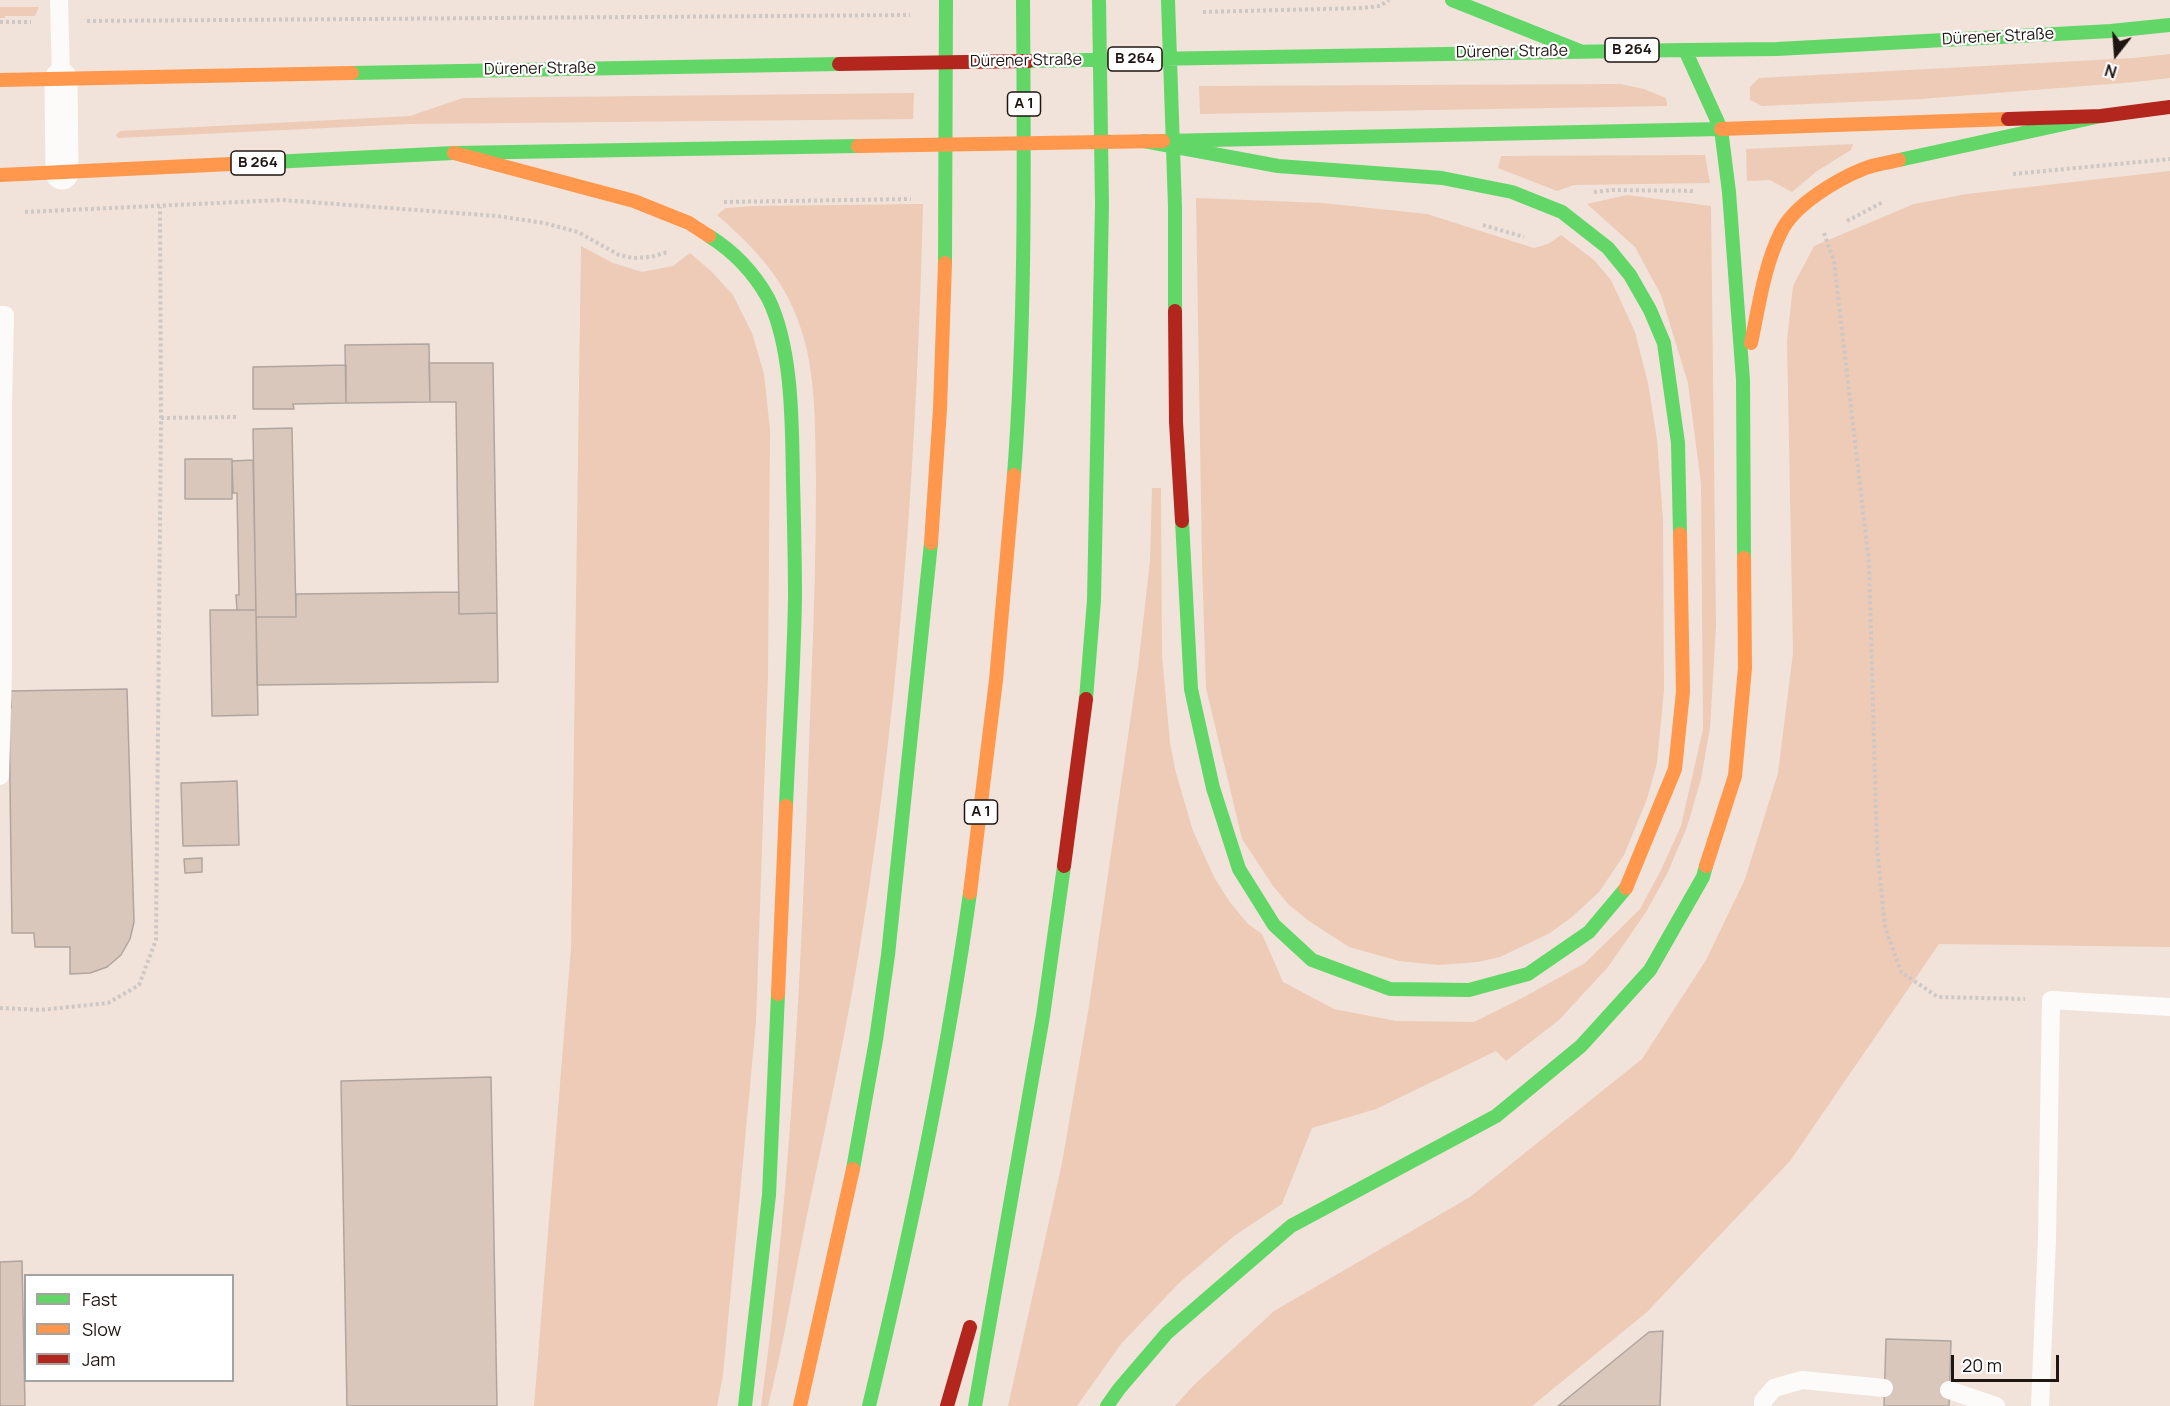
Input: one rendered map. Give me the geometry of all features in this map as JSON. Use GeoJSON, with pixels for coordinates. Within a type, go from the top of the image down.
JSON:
{"type":"FeatureCollection","features":[{"type":"Feature","properties":{"kind":"main road"},"geometry":{"type":"LineString","coordinates":[[800,1406],[833,1266],[865,1106],[884,986],[922,639],[934,503],[942,366],[946,209],[946,0]]}},
{"type":"Feature","properties":{"kind":"main road","name":"A 1"},"geometry":{"type":"LineString","coordinates":[[869,1406],[890,1325],[930,1138],[953,1009],[981,816],[1002,625],[1018,433],[1024,208],[1023,0]]}},
{"type":"Feature","properties":{"kind":"main road"},"geometry":{"type":"LineString","coordinates":[[975,1406],[1043,1016],[1083,730],[1094,600],[1102,205],[1099,0]]}},
{"type":"Feature","properties":{"kind":"main road"},"geometry":{"type":"LineString","coordinates":[[1144,141],[1278,166],[1442,178],[1512,192],[1562,212],[1608,248],[1630,275],[1650,310],[1664,343],[1678,443],[1683,692],[1675,769],[1628,886],[1589,932],[1528,974],[1469,990],[1390,989],[1380,986],[1312,960],[1274,925],[1239,869],[1214,788],[1191,689],[1176,422],[1175,207],[1168,0]]}},
{"type":"Feature","properties":{"kind":"main road"},"geometry":{"type":"LineString","coordinates":[[1452,0],[1580,51]]}},
{"type":"Feature","properties":{"kind":"main road","name":"Dürener Straße"},"geometry":{"type":"LineString","coordinates":[[0,80],[1777,49],[2111,31],[2170,25]]}},
{"type":"Feature","properties":{"kind":"main road"},"geometry":{"type":"LineString","coordinates":[[1107,1406],[1167,1333],[1291,1226],[1496,1116],[1581,1046],[1650,970],[1704,877],[1735,776],[1745,668],[1743,380],[1729,192],[1721,129],[1685,50]]}},
{"type":"Feature","properties":{"kind":"main road"},"geometry":{"type":"LineString","coordinates":[[1743,380],[1768,265],[1781,231],[1797,210],[1823,191],[1863,168],[2101,116],[2170,107]]}},
{"type":"Feature","properties":{"kind":"main road"},"geometry":{"type":"LineString","coordinates":[[1721,129],[2101,116]]}},
{"type":"Feature","properties":{"kind":"main road","name":"B 264"},"geometry":{"type":"LineString","coordinates":[[0,175],[454,153],[1721,129]]}},
{"type":"Feature","properties":{"kind":"main road"},"geometry":{"type":"LineString","coordinates":[[454,153],[634,201],[689,223],[722,244],[753,275],[768,299],[778,325],[788,369],[792,415],[795,597],[769,1195],[745,1406]]}},
{"type":"Feature","properties":{"kind":"main road"},"geometry":{"type":"LineString","coordinates":[[981,1292],[1014,1177]]}},
{"type":"Feature","properties":{"kind":"main road"},"geometry":{"type":"LineString","coordinates":[[947,1406],[974,1314]]}},
{"type":"Feature","properties":{"kind":"street"},"geometry":{"type":"LineString","coordinates":[[62,79],[62,173]]}},
{"type":"Feature","properties":{"kind":"lane"},"geometry":{"type":"LineString","coordinates":[[59,0],[62,79]]}},
{"type":"Feature","properties":{"kind":"lane"},"geometry":{"type":"LineString","coordinates":[[0,315],[4,315],[3,668],[0,776]]}},
{"type":"Feature","properties":{"kind":"lane"},"geometry":{"type":"LineString","coordinates":[[2040,1406],[2047,1239],[2051,1000],[2170,1007]]}},
{"type":"Feature","properties":{"kind":"lane"},"geometry":{"type":"LineString","coordinates":[[1763,1406],[1763,1401],[1774,1388],[1802,1380],[1884,1388]]}},
{"type":"Feature","properties":{"kind":"lane"},"geometry":{"type":"LineString","coordinates":[[1949,1390],[1996,1406]]}},
{"type":"Feature","properties":{"kind":"path"},"geometry":{"type":"LineString","coordinates":[[1199,12],[1362,8],[1380,6],[1389,0]]}},
{"type":"Feature","properties":{"kind":"path"},"geometry":{"type":"LineString","coordinates":[[0,22],[913,15]]}},
{"type":"Feature","properties":{"kind":"path"},"geometry":{"type":"LineString","coordinates":[[0,1008],[40,1010],[108,1003],[139,985],[156,940],[161,418],[160,207]]}},
{"type":"Feature","properties":{"kind":"path"},"geometry":{"type":"LineString","coordinates":[[1823,230],[1834,261],[1869,562],[1877,848],[1885,927],[1901,972],[1938,997],[2051,1000]]}},
{"type":"Feature","properties":{"kind":"path"},"geometry":{"type":"LineString","coordinates":[[161,418],[238,417]]}},
{"type":"Feature","properties":{"kind":"shaded area"},"geometry":{"type":"Polygon","coordinates":[[[0,7],[39,7],[35,16],[0,18],[0,7]]]}},
{"type":"Feature","properties":{"kind":"shaded area"},"geometry":{"type":"Polygon","coordinates":[[[2170,54],[2170,78],[2135,82],[1921,99],[1762,106],[1750,100],[1750,87],[1759,78],[2134,58],[2170,54]]]}},
{"type":"Feature","properties":{"kind":"shaded area"},"geometry":{"type":"Polygon","coordinates":[[[1621,84],[1644,89],[1666,98],[1667,106],[1200,114],[1199,86],[1621,84]]]}},
{"type":"Feature","properties":{"kind":"shaded area"},"geometry":{"type":"Polygon","coordinates":[[[914,93],[913,119],[410,124],[118,138],[116,135],[120,131],[410,116],[463,98],[914,93]]]}},
{"type":"Feature","properties":{"kind":"shaded area"},"geometry":{"type":"Polygon","coordinates":[[[1853,144],[1851,150],[1817,171],[1792,192],[1770,180],[1747,181],[1746,149],[1853,144]]]}},
{"type":"Feature","properties":{"kind":"shaded area"},"geometry":{"type":"Polygon","coordinates":[[[1705,155],[1710,183],[1574,185],[1557,191],[1498,168],[1501,156],[1705,155]]]}},
{"type":"Feature","properties":{"kind":"shaded area"},"geometry":{"type":"Polygon","coordinates":[[[2170,171],[2170,947],[1939,944],[1790,1161],[1647,1312],[1532,1406],[1175,1406],[1193,1386],[1274,1311],[1470,1197],[1642,1059],[1706,960],[1745,879],[1778,773],[1793,653],[1787,340],[1793,286],[1814,246],[1914,204],[1967,194],[2170,171]]]}},
{"type":"Feature","properties":{"kind":"shaded area"},"geometry":{"type":"Polygon","coordinates":[[[1627,195],[1711,206],[1716,626],[1710,728],[1701,779],[1687,827],[1667,874],[1646,912],[1608,967],[1559,1020],[1506,1061],[1496,1051],[1376,1109],[1312,1128],[1282,1204],[1234,1236],[1179,1283],[1121,1344],[1077,1406],[1008,1406],[1062,1163],[1089,1006],[1138,667],[1150,561],[1152,488],[1161,488],[1162,656],[1170,743],[1176,773],[1193,831],[1214,877],[1229,901],[1248,924],[1262,934],[1283,982],[1334,1009],[1396,1021],[1474,1022],[1585,963],[1640,909],[1660,872],[1681,826],[1703,729],[1701,484],[1688,383],[1661,295],[1635,247],[1587,204],[1627,195]]]}},
{"type":"Feature","properties":{"kind":"shaded area"},"geometry":{"type":"Polygon","coordinates":[[[1196,198],[1323,203],[1427,214],[1534,248],[1548,244],[1561,235],[1594,260],[1611,280],[1635,332],[1648,383],[1657,439],[1663,520],[1664,690],[1657,763],[1647,799],[1624,855],[1599,892],[1572,917],[1550,933],[1500,957],[1478,962],[1439,965],[1399,961],[1349,947],[1289,905],[1273,886],[1242,839],[1206,688],[1196,198]]]}},
{"type":"Feature","properties":{"kind":"shaded area"},"geometry":{"type":"Polygon","coordinates":[[[923,204],[916,385],[905,567],[888,747],[876,837],[851,999],[784,1334],[768,1406],[761,1406],[782,1227],[800,958],[815,584],[814,414],[807,350],[793,309],[784,291],[762,259],[717,215],[726,208],[754,206],[923,204]]]}},
{"type":"Feature","properties":{"kind":"shaded area"},"geometry":{"type":"Polygon","coordinates":[[[581,246],[613,263],[642,272],[673,266],[690,253],[733,295],[752,333],[764,374],[770,430],[768,675],[756,1022],[723,1375],[717,1406],[534,1406],[571,948],[581,246]]]}},
{"type":"Feature","properties":{"kind":"building"},"geometry":{"type":"Polygon","coordinates":[[[429,344],[430,402],[346,403],[345,345],[429,344]]]}},
{"type":"Feature","properties":{"kind":"building"},"geometry":{"type":"Polygon","coordinates":[[[429,363],[493,363],[497,613],[459,614],[456,402],[430,402],[429,363]]]}},
{"type":"Feature","properties":{"kind":"building"},"geometry":{"type":"Polygon","coordinates":[[[346,365],[346,403],[293,404],[294,409],[253,409],[253,367],[346,365]]]}},
{"type":"Feature","properties":{"kind":"building"},"geometry":{"type":"Polygon","coordinates":[[[292,428],[296,617],[256,617],[253,429],[292,428]]]}},
{"type":"Feature","properties":{"kind":"building"},"geometry":{"type":"Polygon","coordinates":[[[185,459],[232,459],[232,499],[185,499],[185,459]]]}},
{"type":"Feature","properties":{"kind":"building"},"geometry":{"type":"Polygon","coordinates":[[[253,460],[256,610],[237,610],[236,595],[239,595],[237,493],[233,493],[232,461],[253,460]]]}},
{"type":"Feature","properties":{"kind":"building"},"geometry":{"type":"Polygon","coordinates":[[[459,592],[459,614],[497,613],[498,682],[257,685],[256,617],[296,617],[296,594],[459,592]]]}},
{"type":"Feature","properties":{"kind":"building"},"geometry":{"type":"Polygon","coordinates":[[[210,610],[256,610],[258,715],[212,716],[210,610]]]}},
{"type":"Feature","properties":{"kind":"building"},"geometry":{"type":"Polygon","coordinates":[[[127,689],[134,922],[130,939],[121,955],[107,967],[90,973],[70,974],[70,947],[35,947],[34,933],[12,933],[10,691],[127,689]]]}},
{"type":"Feature","properties":{"kind":"building"},"geometry":{"type":"Polygon","coordinates":[[[237,781],[239,845],[183,846],[181,783],[237,781]]]}},
{"type":"Feature","properties":{"kind":"building"},"geometry":{"type":"Polygon","coordinates":[[[202,858],[202,872],[185,873],[184,859],[202,858]]]}},
{"type":"Feature","properties":{"kind":"building"},"geometry":{"type":"Polygon","coordinates":[[[491,1077],[497,1406],[347,1406],[341,1081],[491,1077]]]}},
{"type":"Feature","properties":{"kind":"building"},"geometry":{"type":"Polygon","coordinates":[[[22,1261],[25,1406],[0,1406],[0,1262],[22,1261]]]}},
{"type":"Feature","properties":{"kind":"building"},"geometry":{"type":"Polygon","coordinates":[[[1663,1331],[1660,1406],[1558,1406],[1649,1332],[1663,1331]]]}},
{"type":"Feature","properties":{"kind":"building"},"geometry":{"type":"Polygon","coordinates":[[[1886,1339],[1951,1341],[1949,1406],[1884,1406],[1886,1339]]]}},
{"type":"Feature","properties":{"kind":"traffic: fast"},"geometry":{"type":"LineString","coordinates":[[945,263],[946,0]]}},
{"type":"Feature","properties":{"kind":"traffic: fast"},"geometry":{"type":"LineString","coordinates":[[1014,475],[1021,356],[1024,179],[1023,0]]}},
{"type":"Feature","properties":{"kind":"traffic: fast"},"geometry":{"type":"LineString","coordinates":[[1086,699],[1094,600],[1102,205],[1099,0]]}},
{"type":"Feature","properties":{"kind":"traffic: fast"},"geometry":{"type":"LineString","coordinates":[[1168,0],[1175,207],[1175,311]]}},
{"type":"Feature","properties":{"kind":"traffic: fast"},"geometry":{"type":"LineString","coordinates":[[1452,0],[1580,51]]}},
{"type":"Feature","properties":{"kind":"traffic: fast"},"geometry":{"type":"LineString","coordinates":[[1685,50],[1777,49],[2111,31],[2170,25]]}},
{"type":"Feature","properties":{"kind":"traffic: fast"},"geometry":{"type":"LineString","coordinates":[[1029,61],[1685,50]]}},
{"type":"Feature","properties":{"kind":"traffic: fast"},"geometry":{"type":"LineString","coordinates":[[1685,50],[1721,129],[1729,192],[1743,380],[1744,558]]}},
{"type":"Feature","properties":{"kind":"traffic: fast"},"geometry":{"type":"LineString","coordinates":[[352,73],[839,64]]}},
{"type":"Feature","properties":{"kind":"traffic: fast"},"geometry":{"type":"LineString","coordinates":[[1899,160],[2101,116]]}},
{"type":"Feature","properties":{"kind":"traffic: fast"},"geometry":{"type":"LineString","coordinates":[[1163,141],[1721,129]]}},
{"type":"Feature","properties":{"kind":"traffic: fast"},"geometry":{"type":"LineString","coordinates":[[1144,141],[1278,166],[1442,178],[1512,192],[1562,212],[1608,248],[1630,275],[1650,310],[1664,343],[1678,443],[1680,534]]}},
{"type":"Feature","properties":{"kind":"traffic: fast"},"geometry":{"type":"LineString","coordinates":[[231,164],[454,153],[858,146]]}},
{"type":"Feature","properties":{"kind":"traffic: fast"},"geometry":{"type":"LineString","coordinates":[[709,236],[750,271],[768,298],[776,318],[787,364],[792,437],[795,597],[786,806]]}},
{"type":"Feature","properties":{"kind":"traffic: fast"},"geometry":{"type":"LineString","coordinates":[[1182,521],[1191,689],[1213,788],[1239,869],[1274,925],[1312,960],[1390,989],[1469,990],[1528,974],[1589,932],[1626,888]]}},
{"type":"Feature","properties":{"kind":"traffic: fast"},"geometry":{"type":"LineString","coordinates":[[853,1169],[876,1040],[888,955],[931,543]]}},
{"type":"Feature","properties":{"kind":"traffic: fast"},"geometry":{"type":"LineString","coordinates":[[975,1406],[1043,1016],[1064,866]]}},
{"type":"Feature","properties":{"kind":"traffic: fast"},"geometry":{"type":"LineString","coordinates":[[1107,1406],[1167,1333],[1291,1226],[1496,1116],[1581,1046],[1650,970],[1703,877],[1706,866]]}},
{"type":"Feature","properties":{"kind":"traffic: fast"},"geometry":{"type":"LineString","coordinates":[[869,1406],[926,1151],[950,1022],[970,893]]}},
{"type":"Feature","properties":{"kind":"traffic: fast"},"geometry":{"type":"LineString","coordinates":[[745,1406],[769,1195],[778,994]]}},
{"type":"Feature","properties":{"kind":"traffic: slow"},"geometry":{"type":"LineString","coordinates":[[0,80],[352,73]]}},
{"type":"Feature","properties":{"kind":"traffic: slow"},"geometry":{"type":"LineString","coordinates":[[1721,129],[2008,119]]}},
{"type":"Feature","properties":{"kind":"traffic: slow"},"geometry":{"type":"LineString","coordinates":[[858,146],[1163,141]]}},
{"type":"Feature","properties":{"kind":"traffic: slow"},"geometry":{"type":"LineString","coordinates":[[454,153],[634,201],[689,223],[709,236]]}},
{"type":"Feature","properties":{"kind":"traffic: slow"},"geometry":{"type":"LineString","coordinates":[[1751,343],[1770,258],[1787,222],[1817,194],[1841,180],[1867,167],[1899,160]]}},
{"type":"Feature","properties":{"kind":"traffic: slow"},"geometry":{"type":"LineString","coordinates":[[0,175],[231,164]]}},
{"type":"Feature","properties":{"kind":"traffic: slow"},"geometry":{"type":"LineString","coordinates":[[931,543],[940,409],[945,263]]}},
{"type":"Feature","properties":{"kind":"traffic: slow"},"geometry":{"type":"LineString","coordinates":[[970,893],[996,680],[1014,475]]}},
{"type":"Feature","properties":{"kind":"traffic: slow"},"geometry":{"type":"LineString","coordinates":[[1626,888],[1675,769],[1683,692],[1680,534]]}},
{"type":"Feature","properties":{"kind":"traffic: slow"},"geometry":{"type":"LineString","coordinates":[[1706,866],[1735,776],[1745,668],[1744,558]]}},
{"type":"Feature","properties":{"kind":"traffic: slow"},"geometry":{"type":"LineString","coordinates":[[778,994],[786,806]]}},
{"type":"Feature","properties":{"kind":"traffic: slow"},"geometry":{"type":"LineString","coordinates":[[800,1406],[853,1169]]}},
{"type":"Feature","properties":{"kind":"traffic: jam"},"geometry":{"type":"LineString","coordinates":[[839,64],[1029,61]]}},
{"type":"Feature","properties":{"kind":"traffic: jam"},"geometry":{"type":"LineString","coordinates":[[2008,119],[2101,116],[2170,107]]}},
{"type":"Feature","properties":{"kind":"traffic: jam"},"geometry":{"type":"LineString","coordinates":[[1175,311],[1176,422],[1182,521]]}},
{"type":"Feature","properties":{"kind":"traffic: jam"},"geometry":{"type":"LineString","coordinates":[[1064,866],[1086,699]]}},
{"type":"Feature","properties":{"kind":"traffic: jam"},"geometry":{"type":"LineString","coordinates":[[947,1406],[970,1327]]}}]}
